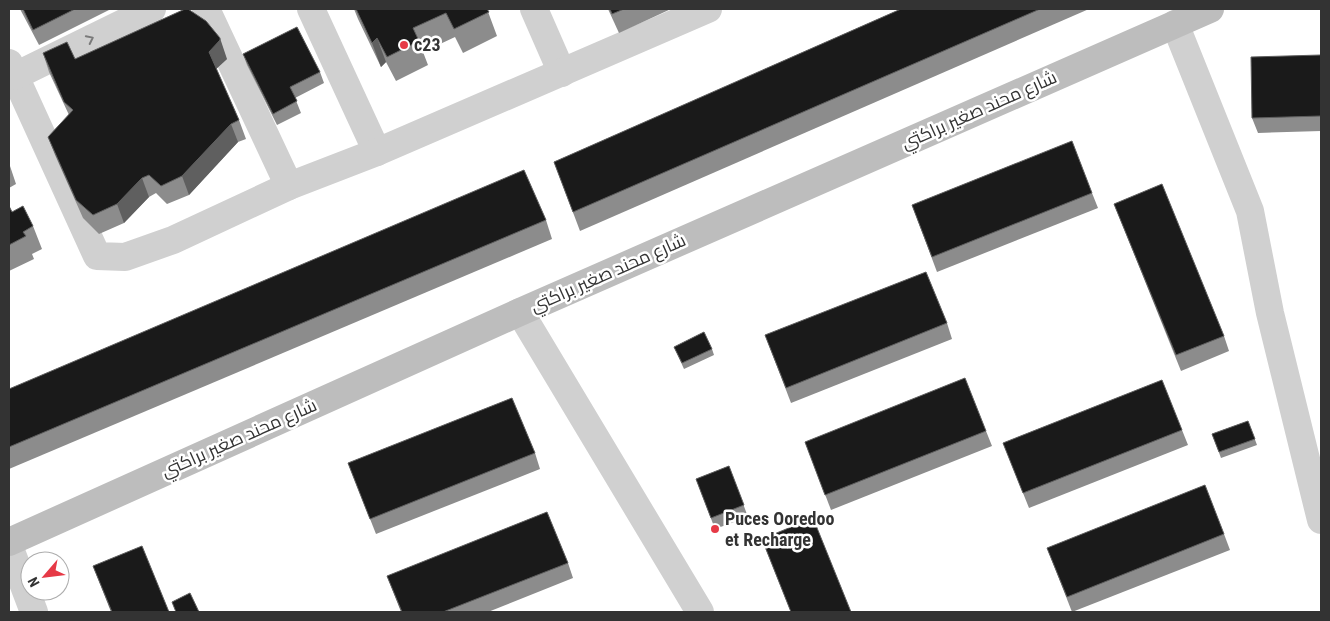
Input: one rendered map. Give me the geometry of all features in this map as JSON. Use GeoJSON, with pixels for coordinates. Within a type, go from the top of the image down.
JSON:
{"type":"FeatureCollection","features":[{"type":"Feature","properties":{"kind":"street"},"geometry":{"type":"LineString","coordinates":[[152,9],[12,69],[97,256],[125,258],[173,240],[289,186],[377,152],[708,9]]}},
{"type":"Feature","properties":{"kind":"street"},"geometry":{"type":"LineString","coordinates":[[206,9],[289,186]]}},
{"type":"Feature","properties":{"kind":"street"},"geometry":{"type":"LineString","coordinates":[[311,9],[377,152]]}},
{"type":"Feature","properties":{"kind":"street"},"geometry":{"type":"LineString","coordinates":[[534,9],[562,73]]}},
{"type":"Feature","properties":{"kind":"street","name":"شارع محند صغير براكتي"},"geometry":{"type":"LineString","coordinates":[[9,542],[520,312],[1210,9]]}},
{"type":"Feature","properties":{"kind":"street"},"geometry":{"type":"LineString","coordinates":[[1175,24],[1250,211],[1270,313],[1321,520]]}},
{"type":"Feature","properties":{"kind":"street"},"geometry":{"type":"LineString","coordinates":[[520,312],[700,612]]}},
{"type":"Feature","properties":{"kind":"street"},"geometry":{"type":"LineString","coordinates":[[9,546],[34,612]]}},
{"type":"Feature","properties":{"kind":"building"},"geometry":{"type":"Polygon","coordinates":[[[23,9],[75,9],[33,30],[23,9]]]}},
{"type":"Feature","properties":{"kind":"building"},"geometry":{"type":"Polygon","coordinates":[[[185,9],[206,21],[220,38],[209,52],[239,120],[231,124],[182,176],[161,186],[149,175],[142,178],[117,204],[93,215],[76,200],[48,137],[73,110],[64,102],[43,53],[67,42],[75,59],[185,9]]]}},
{"type":"Feature","properties":{"kind":"building"},"geometry":{"type":"Polygon","coordinates":[[[356,9],[487,9],[489,12],[454,29],[446,13],[413,28],[419,41],[387,57],[377,38],[372,43],[356,9]]]}},
{"type":"Feature","properties":{"kind":"building"},"geometry":{"type":"Polygon","coordinates":[[[610,9],[624,9],[612,14],[610,9]]]}},
{"type":"Feature","properties":{"kind":"building"},"geometry":{"type":"Polygon","coordinates":[[[901,9],[1040,9],[573,212],[554,162],[901,9]]]}},
{"type":"Feature","properties":{"kind":"building"},"geometry":{"type":"Polygon","coordinates":[[[297,27],[320,72],[290,87],[297,101],[273,114],[243,54],[297,27]]]}},
{"type":"Feature","properties":{"kind":"building"},"geometry":{"type":"Polygon","coordinates":[[[1321,55],[1321,116],[1252,118],[1251,57],[1321,55]]]}},
{"type":"Feature","properties":{"kind":"building"},"geometry":{"type":"Polygon","coordinates":[[[1072,141],[1092,193],[932,257],[912,205],[1072,141]]]}},
{"type":"Feature","properties":{"kind":"building"},"geometry":{"type":"Polygon","coordinates":[[[524,170],[546,220],[9,447],[9,389],[524,170]]]}},
{"type":"Feature","properties":{"kind":"building"},"geometry":{"type":"Polygon","coordinates":[[[1162,184],[1224,336],[1176,355],[1114,204],[1162,184]]]}},
{"type":"Feature","properties":{"kind":"building"},"geometry":{"type":"Polygon","coordinates":[[[9,206],[12,212],[23,206],[33,226],[23,232],[26,236],[9,245],[9,206]]]}},
{"type":"Feature","properties":{"kind":"building"},"geometry":{"type":"Polygon","coordinates":[[[926,272],[947,323],[786,388],[765,335],[926,272]]]}},
{"type":"Feature","properties":{"kind":"building"},"geometry":{"type":"Polygon","coordinates":[[[704,332],[712,349],[682,363],[674,347],[704,332]]]}},
{"type":"Feature","properties":{"kind":"building"},"geometry":{"type":"Polygon","coordinates":[[[965,378],[986,431],[825,495],[805,442],[965,378]]]}},
{"type":"Feature","properties":{"kind":"building"},"geometry":{"type":"Polygon","coordinates":[[[1162,380],[1182,430],[1023,493],[1003,443],[1162,380]]]}},
{"type":"Feature","properties":{"kind":"building"},"geometry":{"type":"Polygon","coordinates":[[[512,398],[535,453],[370,519],[348,463],[512,398]]]}},
{"type":"Feature","properties":{"kind":"building"},"geometry":{"type":"Polygon","coordinates":[[[1248,421],[1255,439],[1219,452],[1212,434],[1248,421]]]}},
{"type":"Feature","properties":{"kind":"building"},"geometry":{"type":"Polygon","coordinates":[[[729,466],[744,505],[711,518],[696,479],[729,466]]]}},
{"type":"Feature","properties":{"kind":"building"},"geometry":{"type":"Polygon","coordinates":[[[1205,485],[1224,534],[1067,597],[1047,548],[1205,485]]]}},
{"type":"Feature","properties":{"kind":"building"},"geometry":{"type":"Polygon","coordinates":[[[547,512],[568,563],[443,612],[402,612],[387,576],[547,512]]]}},
{"type":"Feature","properties":{"kind":"building"},"geometry":{"type":"Polygon","coordinates":[[[813,518],[851,612],[791,612],[762,539],[813,518]]]}},
{"type":"Feature","properties":{"kind":"building"},"geometry":{"type":"Polygon","coordinates":[[[142,546],[169,612],[112,612],[93,566],[142,546]]]}},
{"type":"Feature","properties":{"kind":"building"},"geometry":{"type":"Polygon","coordinates":[[[190,593],[199,612],[176,612],[172,602],[190,593]]]}},
{"type":"Feature","properties":{"kind":"place","name":"c23"},"geometry":{"type":"Point","coordinates":[404,45]}},
{"type":"Feature","properties":{"kind":"place","name":"Puces Ooredoo et Recharge"},"geometry":{"type":"Point","coordinates":[715,529]}}]}
